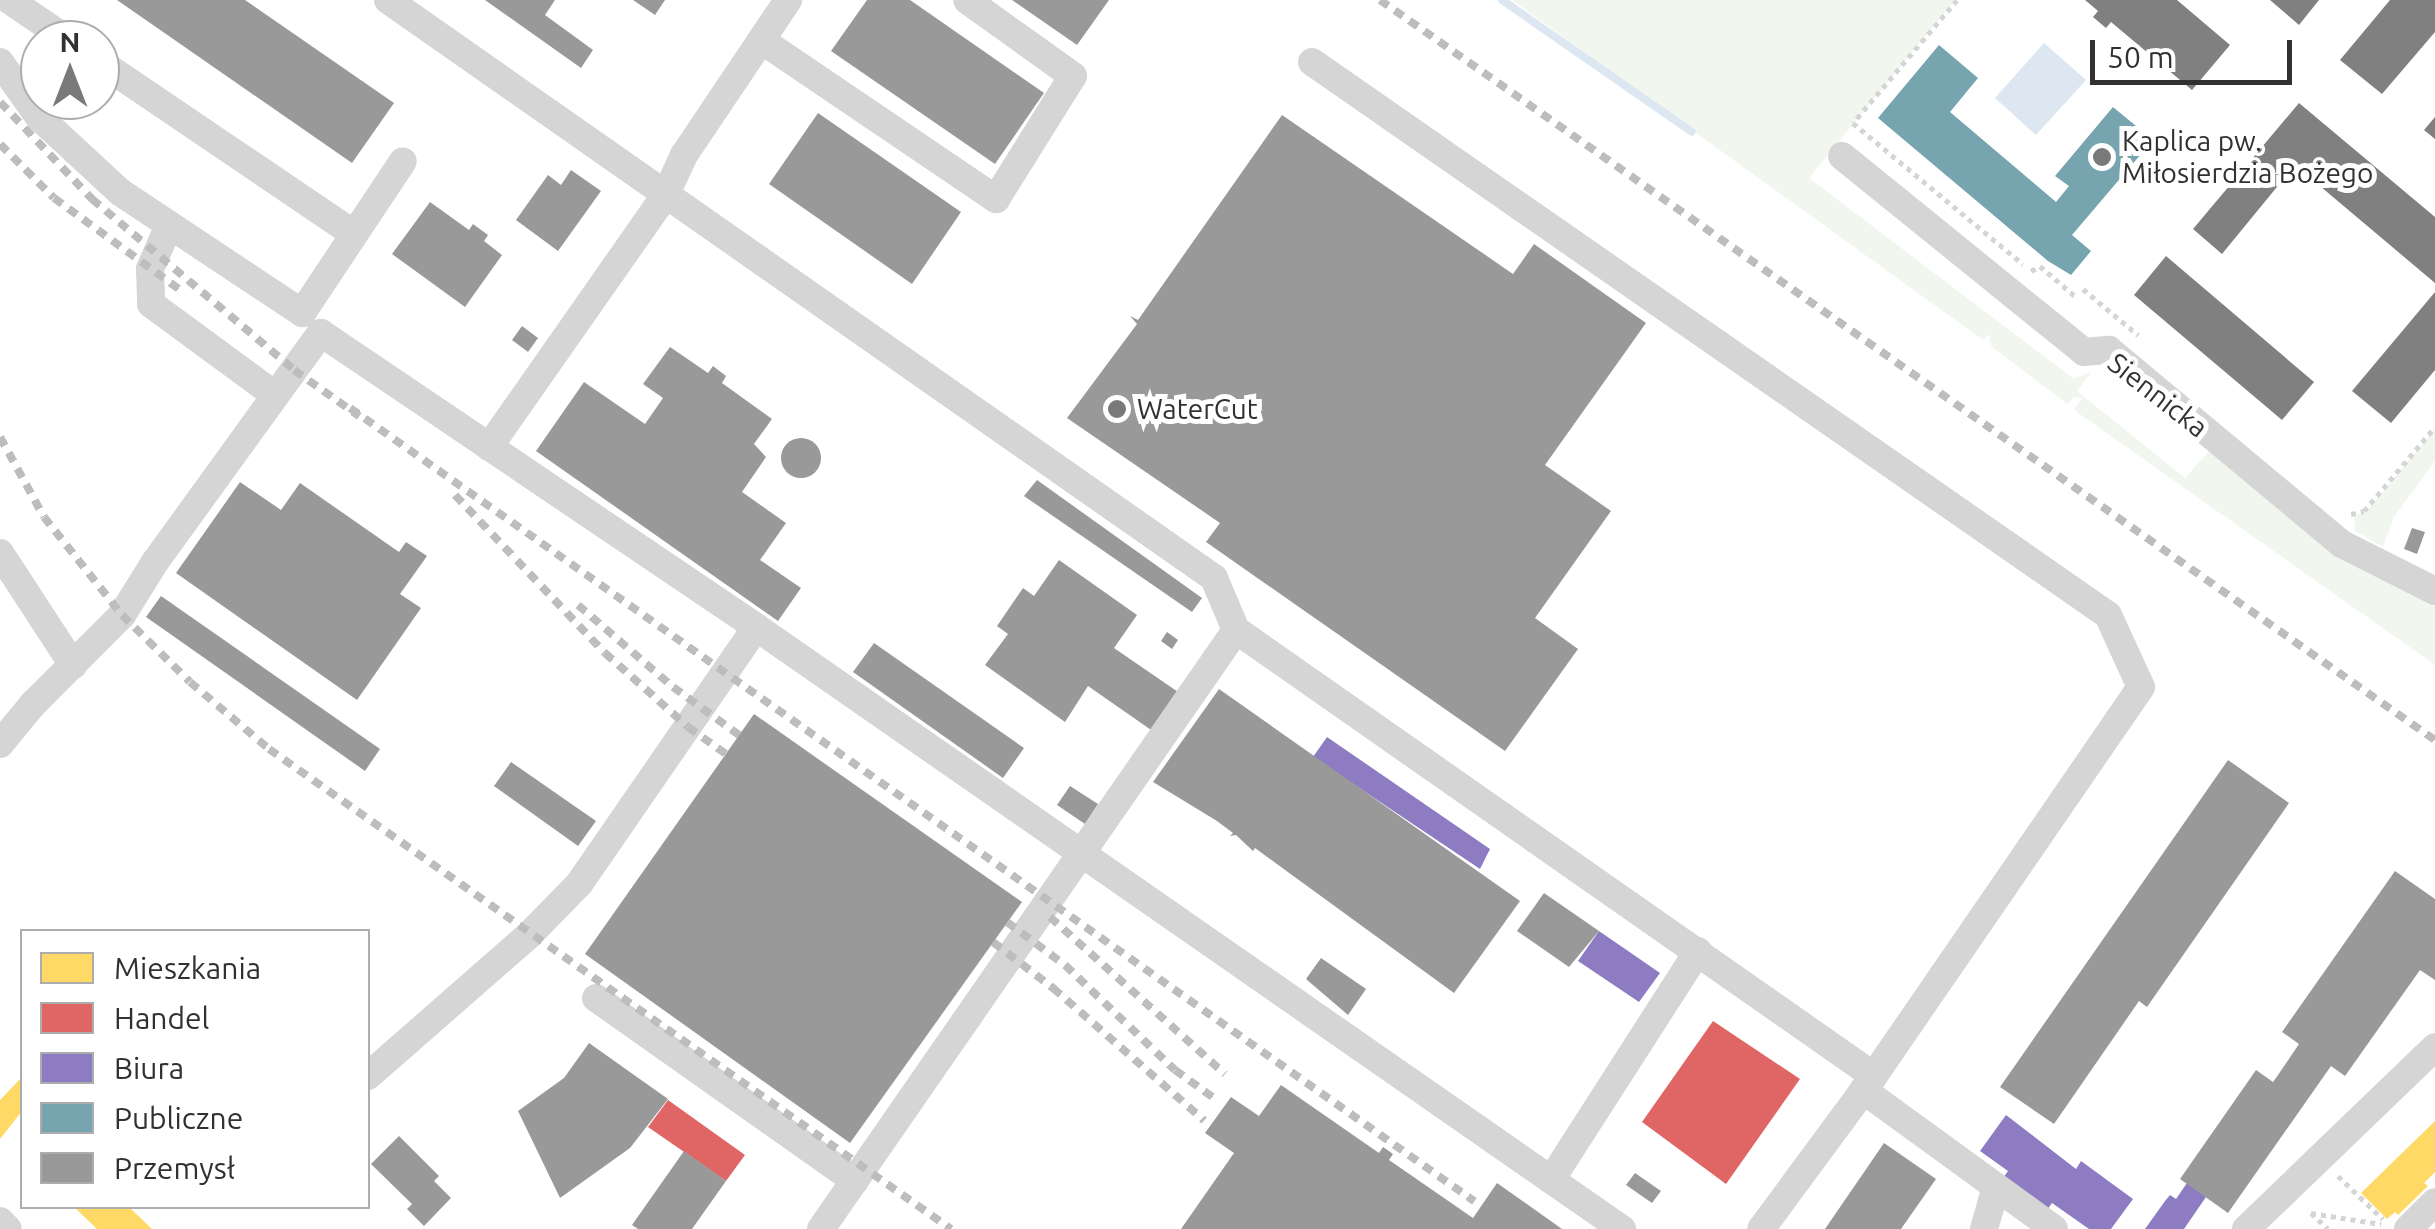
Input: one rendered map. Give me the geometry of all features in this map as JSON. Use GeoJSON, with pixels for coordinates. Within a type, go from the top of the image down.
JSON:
{"type":"FeatureCollection","features":[{"type":"Feature","properties":{"kind":"street"},"geometry":{"type":"LineString","coordinates":[[10,0],[39,20]]}},
{"type":"Feature","properties":{"kind":"street"},"geometry":{"type":"LineString","coordinates":[[388,0],[1214,578],[1236,630],[1698,951],[2054,1229]]}},
{"type":"Feature","properties":{"kind":"street"},"geometry":{"type":"LineString","coordinates":[[489,446],[666,194],[684,155],[788,0]]}},
{"type":"Feature","properties":{"kind":"street"},"geometry":{"type":"LineString","coordinates":[[762,40],[996,199],[1073,76],[967,0]]}},
{"type":"Feature","properties":{"kind":"street"},"geometry":{"type":"LineString","coordinates":[[0,62],[39,116],[120,192],[302,313],[402,161]]}},
{"type":"Feature","properties":{"kind":"street"},"geometry":{"type":"LineString","coordinates":[[1312,62],[2108,615],[2142,687],[1762,1229]]}},
{"type":"Feature","properties":{"kind":"street"},"geometry":{"type":"LineString","coordinates":[[120,76],[354,234]]}},
{"type":"Feature","properties":{"kind":"street","name":"Siennicka"},"geometry":{"type":"LineString","coordinates":[[1842,156],[2084,352],[2109,350],[2342,544],[2435,591]]}},
{"type":"Feature","properties":{"kind":"street"},"geometry":{"type":"LineString","coordinates":[[169,224],[150,269],[151,304],[275,395]]}},
{"type":"Feature","properties":{"kind":"street"},"geometry":{"type":"LineString","coordinates":[[0,744],[122,615],[155,562],[320,332],[756,627],[1622,1229]]}},
{"type":"Feature","properties":{"kind":"street"},"geometry":{"type":"LineString","coordinates":[[0,553],[72,665]]}},
{"type":"Feature","properties":{"kind":"street"},"geometry":{"type":"LineString","coordinates":[[370,1074],[530,934],[580,884],[756,627]]}},
{"type":"Feature","properties":{"kind":"street"},"geometry":{"type":"LineString","coordinates":[[821,1229],[1084,856],[1236,630]]}},
{"type":"Feature","properties":{"kind":"street"},"geometry":{"type":"LineString","coordinates":[[1551,1180],[1698,951]]}},
{"type":"Feature","properties":{"kind":"street"},"geometry":{"type":"LineString","coordinates":[[596,998],[855,1181]]}},
{"type":"Feature","properties":{"kind":"street"},"geometry":{"type":"LineString","coordinates":[[2246,1229],[2435,1047]]}},
{"type":"Feature","properties":{"kind":"street"},"geometry":{"type":"LineString","coordinates":[[1984,1229],[1996,1187]]}},
{"type":"Feature","properties":{"kind":"street"},"geometry":{"type":"LineString","coordinates":[[2396,1227],[2435,1202]]}},
{"type":"Feature","properties":{"kind":"street"},"geometry":{"type":"LineString","coordinates":[[0,1221],[8,1229]]}},
{"type":"Feature","properties":{"kind":"path"},"geometry":{"type":"LineString","coordinates":[[1957,0],[1853,123],[2034,273],[2040,266],[2076,296]]}},
{"type":"Feature","properties":{"kind":"path"},"geometry":{"type":"LineString","coordinates":[[2351,514],[2364,511],[2435,427]]}},
{"type":"Feature","properties":{"kind":"path"},"geometry":{"type":"LineString","coordinates":[[2338,1176],[2396,1227]]}},
{"type":"Feature","properties":{"kind":"path"},"geometry":{"type":"LineString","coordinates":[[2305,1207],[2328,1229]]}},
{"type":"Feature","properties":{"kind":"path"},"geometry":{"type":"LineString","coordinates":[[2311,1213],[2396,1227]]}},
{"type":"Feature","properties":{"kind":"shaded area"},"geometry":{"type":"Polygon","coordinates":[[[1512,0],[1955,0],[1809,178],[2074,379],[2092,371],[2077,391],[2185,478],[2209,451],[2334,555],[2435,605],[2435,665],[2074,410],[2082,398],[2074,397],[2067,404],[1991,346],[1989,334],[1983,340],[1512,0]]]}},
{"type":"Feature","properties":{"kind":"shaded area"},"geometry":{"type":"Polygon","coordinates":[[[2044,43],[2086,80],[2036,135],[1995,98],[2044,43]]]}},
{"type":"Feature","properties":{"kind":"shaded area"},"geometry":{"type":"Polygon","coordinates":[[[2435,429],[2435,461],[2394,517],[2383,547],[2355,531],[2354,515],[2365,513],[2435,429]]]}},
{"type":"Feature","properties":{"kind":"building: Mieszkania"},"geometry":{"type":"Polygon","coordinates":[[[20,1079],[20,1114],[0,1139],[0,1100],[20,1079]]]}},
{"type":"Feature","properties":{"kind":"building: Mieszkania"},"geometry":{"type":"Polygon","coordinates":[[[2435,1121],[2435,1172],[2424,1183],[2428,1186],[2398,1215],[2395,1212],[2387,1219],[2361,1193],[2435,1121]]]}},
{"type":"Feature","properties":{"kind":"building: Mieszkania"},"geometry":{"type":"Polygon","coordinates":[[[76,1209],[131,1209],[152,1229],[97,1229],[76,1209]]]}},
{"type":"Feature","properties":{"kind":"building: Handel"},"geometry":{"type":"Polygon","coordinates":[[[1713,1021],[1800,1079],[1726,1184],[1642,1122],[1713,1021]]]}},
{"type":"Feature","properties":{"kind":"building: Handel"},"geometry":{"type":"Polygon","coordinates":[[[668,1100],[745,1155],[726,1181],[648,1127],[668,1100]]]}},
{"type":"Feature","properties":{"kind":"building: Biura"},"geometry":{"type":"Polygon","coordinates":[[[1327,737],[1490,849],[1480,869],[1313,757],[1327,737]]]}},
{"type":"Feature","properties":{"kind":"building: Biura"},"geometry":{"type":"Polygon","coordinates":[[[1599,931],[1660,973],[1639,1002],[1578,961],[1599,931]]]}},
{"type":"Feature","properties":{"kind":"building: Biura"},"geometry":{"type":"Polygon","coordinates":[[[2006,1115],[2076,1169],[2081,1161],[2133,1199],[2111,1229],[2089,1229],[2052,1203],[2045,1213],[2001,1181],[2008,1171],[1980,1151],[2006,1115]]]}},
{"type":"Feature","properties":{"kind":"building: Biura"},"geometry":{"type":"Polygon","coordinates":[[[2187,1183],[2206,1197],[2184,1229],[2145,1229],[2170,1195],[2176,1199],[2187,1183]]]}},
{"type":"Feature","properties":{"kind":"building: Publiczne"},"geometry":{"type":"Polygon","coordinates":[[[1939,45],[1978,78],[1950,112],[2056,202],[2069,186],[2055,176],[2113,107],[2153,140],[2072,235],[2091,251],[2071,275],[2048,261],[1878,118],[1939,45]]]}},
{"type":"Feature","properties":{"kind":"building: Przemysł"},"geometry":{"type":"Polygon","coordinates":[[[117,0],[245,0],[394,103],[352,163],[117,0]]]}},
{"type":"Feature","properties":{"kind":"building: Przemysł"},"geometry":{"type":"Polygon","coordinates":[[[485,0],[555,0],[545,15],[593,50],[581,68],[485,0]]]}},
{"type":"Feature","properties":{"kind":"building: Przemysł"},"geometry":{"type":"Polygon","coordinates":[[[633,0],[665,0],[655,15],[633,0]]]}},
{"type":"Feature","properties":{"kind":"building: Przemysł"},"geometry":{"type":"Polygon","coordinates":[[[867,0],[910,0],[1044,93],[995,164],[831,51],[867,0]]]}},
{"type":"Feature","properties":{"kind":"building: Przemysł"},"geometry":{"type":"Polygon","coordinates":[[[1012,0],[1109,0],[1077,45],[1012,0]]]}},
{"type":"Feature","properties":{"kind":"building: Przemysł"},"geometry":{"type":"Polygon","coordinates":[[[818,113],[961,212],[912,284],[769,184],[818,113]]]}},
{"type":"Feature","properties":{"kind":"building: Przemysł"},"geometry":{"type":"Polygon","coordinates":[[[1282,115],[1513,274],[1534,244],[1646,323],[1545,465],[1611,511],[1535,618],[1578,649],[1505,751],[1206,542],[1220,523],[1067,418],[1137,324],[1130,316],[1138,320],[1282,115]]]}},
{"type":"Feature","properties":{"kind":"building: Przemysł"},"geometry":{"type":"Polygon","coordinates":[[[571,170],[601,191],[558,251],[516,220],[548,175],[561,185],[571,170]]]}},
{"type":"Feature","properties":{"kind":"building: Przemysł"},"geometry":{"type":"Polygon","coordinates":[[[430,202],[469,230],[473,224],[488,235],[484,241],[502,255],[465,307],[392,254],[430,202]]]}},
{"type":"Feature","properties":{"kind":"building: Przemysł"},"geometry":{"type":"Polygon","coordinates":[[[522,326],[538,338],[528,352],[512,340],[522,326]]]}},
{"type":"Feature","properties":{"kind":"building: Przemysł"},"geometry":{"type":"Polygon","coordinates":[[[670,347],[708,373],[713,366],[726,376],[722,383],[772,419],[754,444],[766,457],[742,492],[786,523],[760,560],[801,588],[778,621],[536,451],[584,382],[645,424],[663,398],[643,384],[670,347]]]}},
{"type":"Feature","properties":{"kind":"building: Przemysł"},"geometry":{"type":"Polygon","coordinates":[[[801,438],[815,444],[821,458],[815,472],[801,478],[787,472],[781,458],[787,444],[801,438]]]}},
{"type":"Feature","properties":{"kind":"building: Przemysł"},"geometry":{"type":"Polygon","coordinates":[[[1037,480],[1202,598],[1192,612],[1024,496],[1037,480]]]}},
{"type":"Feature","properties":{"kind":"building: Przemysł"},"geometry":{"type":"Polygon","coordinates":[[[240,482],[281,510],[300,483],[399,552],[406,542],[427,556],[400,594],[421,608],[357,700],[176,573],[240,482]]]}},
{"type":"Feature","properties":{"kind":"building: Przemysł"},"geometry":{"type":"Polygon","coordinates":[[[2412,528],[2425,532],[2417,554],[2404,549],[2412,528]]]}},
{"type":"Feature","properties":{"kind":"building: Przemysł"},"geometry":{"type":"Polygon","coordinates":[[[1059,560],[1137,615],[1114,648],[1181,694],[1154,732],[1088,686],[1065,722],[985,665],[1008,634],[997,626],[1023,588],[1034,596],[1059,560]]]}},
{"type":"Feature","properties":{"kind":"building: Przemysł"},"geometry":{"type":"Polygon","coordinates":[[[161,596],[380,749],[365,771],[146,617],[161,596]]]}},
{"type":"Feature","properties":{"kind":"building: Przemysł"},"geometry":{"type":"Polygon","coordinates":[[[1167,632],[1178,640],[1172,649],[1161,641],[1167,632]]]}},
{"type":"Feature","properties":{"kind":"building: Przemysł"},"geometry":{"type":"Polygon","coordinates":[[[874,643],[1024,748],[1003,778],[853,672],[874,643]]]}},
{"type":"Feature","properties":{"kind":"building: Przemysł"},"geometry":{"type":"Polygon","coordinates":[[[1219,689],[1520,901],[1454,993],[1255,848],[1253,851],[1236,835],[1230,836],[1233,833],[1217,821],[1153,782],[1219,689]]]}},
{"type":"Feature","properties":{"kind":"building: Przemysł"},"geometry":{"type":"Polygon","coordinates":[[[754,714],[1022,902],[850,1143],[585,954],[754,714]]]}},
{"type":"Feature","properties":{"kind":"building: Przemysł"},"geometry":{"type":"Polygon","coordinates":[[[2228,760],[2289,803],[2147,1007],[2139,1001],[2054,1124],[2000,1087],[2228,760]]]}},
{"type":"Feature","properties":{"kind":"building: Przemysł"},"geometry":{"type":"Polygon","coordinates":[[[511,762],[596,821],[578,846],[494,786],[511,762]]]}},
{"type":"Feature","properties":{"kind":"building: Przemysł"},"geometry":{"type":"Polygon","coordinates":[[[1070,786],[1098,804],[1085,824],[1057,805],[1070,786]]]}},
{"type":"Feature","properties":{"kind":"building: Przemysł"},"geometry":{"type":"Polygon","coordinates":[[[2395,871],[2435,899],[2435,980],[2420,970],[2345,1076],[2331,1066],[2228,1213],[2180,1179],[2256,1070],[2273,1082],[2278,1075],[2299,1044],[2282,1032],[2395,871]]]}},
{"type":"Feature","properties":{"kind":"building: Przemysł"},"geometry":{"type":"Polygon","coordinates":[[[1544,893],[1599,931],[1569,967],[1517,931],[1544,893]]]}},
{"type":"Feature","properties":{"kind":"building: Przemysł"},"geometry":{"type":"Polygon","coordinates":[[[1321,958],[1366,989],[1348,1015],[1306,979],[1321,958]]]}},
{"type":"Feature","properties":{"kind":"building: Przemysł"},"geometry":{"type":"Polygon","coordinates":[[[589,1043],[668,1099],[630,1148],[560,1198],[518,1111],[564,1078],[589,1043]]]}},
{"type":"Feature","properties":{"kind":"building: Przemysł"},"geometry":{"type":"Polygon","coordinates":[[[1281,1085],[1379,1153],[1383,1147],[1393,1154],[1389,1160],[1473,1218],[1497,1183],[1562,1229],[1181,1229],[1234,1153],[1205,1133],[1231,1097],[1259,1116],[1281,1085]]]}},
{"type":"Feature","properties":{"kind":"building: Przemysł"},"geometry":{"type":"Polygon","coordinates":[[[399,1136],[439,1176],[434,1181],[451,1198],[424,1226],[407,1209],[412,1204],[371,1164],[399,1136]]]}},
{"type":"Feature","properties":{"kind":"building: Przemysł"},"geometry":{"type":"Polygon","coordinates":[[[1884,1143],[1936,1179],[1901,1229],[1825,1229],[1884,1143]]]}},
{"type":"Feature","properties":{"kind":"building: Przemysł"},"geometry":{"type":"Polygon","coordinates":[[[684,1151],[726,1181],[692,1229],[638,1229],[632,1225],[684,1151]]]}},
{"type":"Feature","properties":{"kind":"building: Przemysł"},"geometry":{"type":"Polygon","coordinates":[[[1635,1173],[1661,1191],[1652,1203],[1626,1185],[1635,1173]]]}},
{"type":"Feature","properties":{"kind":"building: Inne"},"geometry":{"type":"Polygon","coordinates":[[[2085,0],[2177,0],[2230,45],[2192,90],[2111,22],[2106,28],[2093,17],[2098,11],[2085,0]]]}},
{"type":"Feature","properties":{"kind":"building: Inne"},"geometry":{"type":"Polygon","coordinates":[[[2270,0],[2319,0],[2299,25],[2270,0]]]}},
{"type":"Feature","properties":{"kind":"building: Inne"},"geometry":{"type":"Polygon","coordinates":[[[2390,0],[2435,0],[2435,32],[2382,94],[2340,60],[2390,0]]]}},
{"type":"Feature","properties":{"kind":"building: Inne"},"geometry":{"type":"Polygon","coordinates":[[[2299,103],[2435,217],[2435,283],[2295,165],[2222,254],[2193,229],[2299,103]]]}},
{"type":"Feature","properties":{"kind":"building: Inne"},"geometry":{"type":"Polygon","coordinates":[[[2435,117],[2435,139],[2424,130],[2435,117]]]}},
{"type":"Feature","properties":{"kind":"building: Inne"},"geometry":{"type":"Polygon","coordinates":[[[2166,256],[2314,382],[2282,420],[2134,295],[2166,256]]]}},
{"type":"Feature","properties":{"kind":"building: Inne"},"geometry":{"type":"Polygon","coordinates":[[[2435,292],[2435,370],[2391,423],[2352,391],[2435,292]]]}},
{"type":"Feature","properties":{"kind":"waterway"},"geometry":{"type":"LineString","coordinates":[[1502,0],[1692,132]]}},
{"type":"Feature","properties":{"kind":"railway"},"geometry":{"type":"LineString","coordinates":[[1380,0],[2435,740]]}},
{"type":"Feature","properties":{"kind":"railway"},"geometry":{"type":"LineString","coordinates":[[0,102],[92,199],[294,370],[359,416]]}},
{"type":"Feature","properties":{"kind":"railway"},"geometry":{"type":"LineString","coordinates":[[0,144],[54,198],[179,289]]}},
{"type":"Feature","properties":{"kind":"railway"},"geometry":{"type":"LineString","coordinates":[[350,408],[1474,1201]]}},
{"type":"Feature","properties":{"kind":"railway"},"geometry":{"type":"LineString","coordinates":[[0,437],[44,517],[122,615],[190,682],[269,749],[951,1229]]}},
{"type":"Feature","properties":{"kind":"railway"},"geometry":{"type":"LineString","coordinates":[[455,495],[605,653],[688,727],[726,754]]}},
{"type":"Feature","properties":{"kind":"railway"},"geometry":{"type":"LineString","coordinates":[[578,605],[673,687],[739,735]]}},
{"type":"Feature","properties":{"kind":"railway"},"geometry":{"type":"LineString","coordinates":[[1050,917],[1225,1074]]}},
{"type":"Feature","properties":{"kind":"railway"},"geometry":{"type":"LineString","coordinates":[[1007,922],[1065,965],[1175,1070],[1218,1101]]}},
{"type":"Feature","properties":{"kind":"railway"},"geometry":{"type":"LineString","coordinates":[[993,942],[1053,988],[1204,1120]]}},
{"type":"Feature","properties":{"kind":"place","name":"Kaplica pw. Miłosierdzia Bożego"},"geometry":{"type":"Point","coordinates":[2102,157]}},
{"type":"Feature","properties":{"kind":"place","name":"WaterCut"},"geometry":{"type":"Point","coordinates":[1117,409]}}]}
